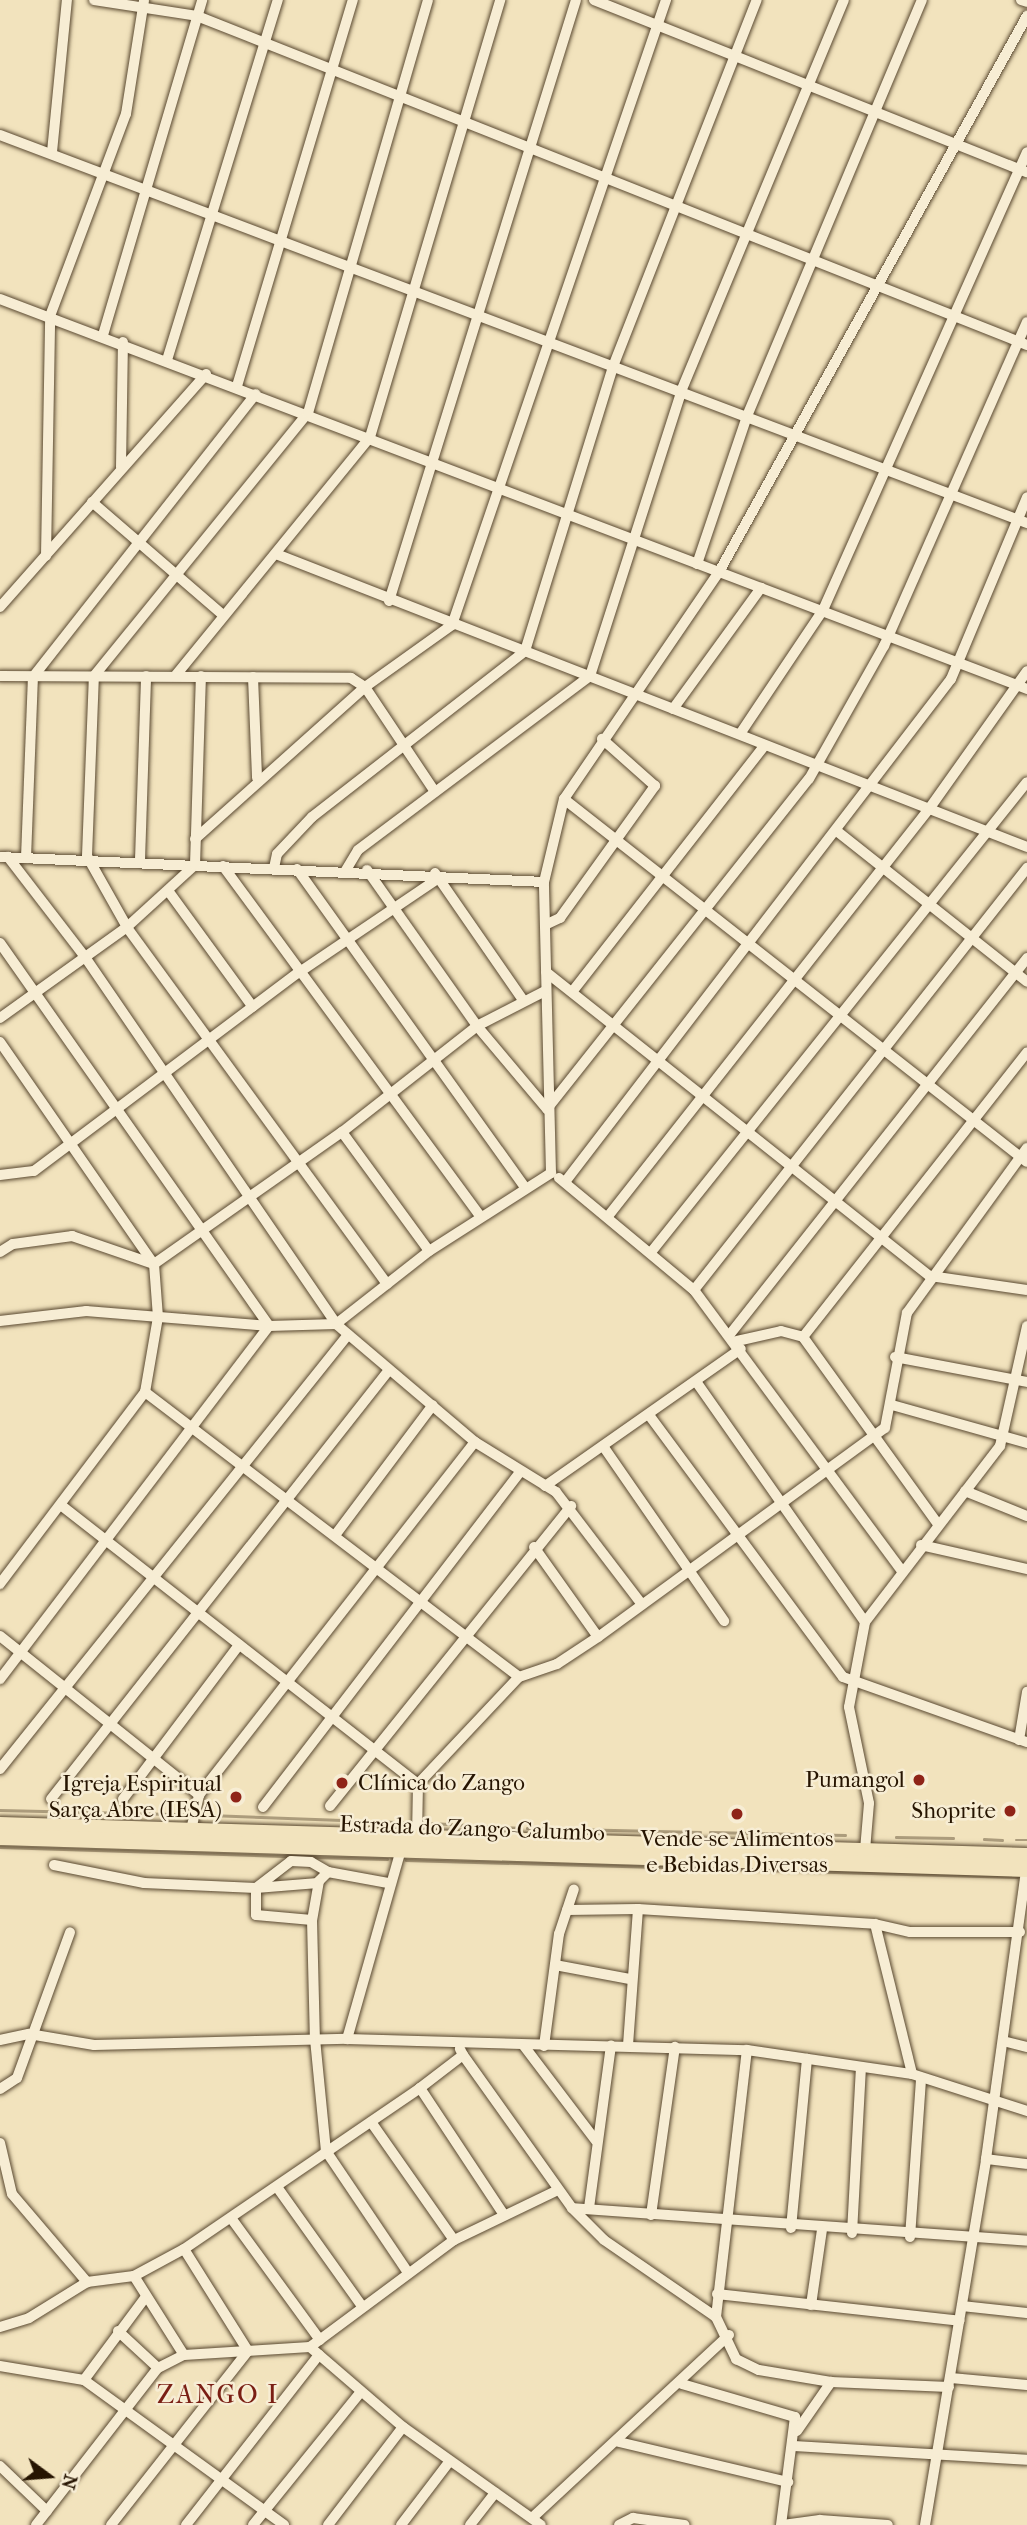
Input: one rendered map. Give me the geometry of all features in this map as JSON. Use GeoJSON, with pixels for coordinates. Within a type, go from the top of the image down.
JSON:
{"type":"FeatureCollection","features":[{"type":"Feature","properties":{"kind":"main road","name":"Estrada do Zango-Calumbo"},"geometry":{"type":"LineString","coordinates":[[0,1825],[865,1850],[1027,1865]]}},
{"type":"Feature","properties":{"kind":"main road","name":"Estrada do Zango-Calumbo"},"geometry":{"type":"LineString","coordinates":[[0,1837],[1027,1865]]}},
{"type":"Feature","properties":{"kind":"street"},"geometry":{"type":"LineString","coordinates":[[52,152],[67,0]]}},
{"type":"Feature","properties":{"kind":"street"},"geometry":{"type":"LineString","coordinates":[[94,0],[144,3],[197,16],[814,263],[955,314],[1023,343]]}},
{"type":"Feature","properties":{"kind":"street"},"geometry":{"type":"LineString","coordinates":[[103,335],[202,0]]}},
{"type":"Feature","properties":{"kind":"street"},"geometry":{"type":"LineString","coordinates":[[167,360],[278,0]]}},
{"type":"Feature","properties":{"kind":"street"},"geometry":{"type":"LineString","coordinates":[[237,386],[353,0]]}},
{"type":"Feature","properties":{"kind":"street"},"geometry":{"type":"LineString","coordinates":[[387,1284],[127,927],[88,856],[93,677],[308,413],[348,267],[428,0]]}},
{"type":"Feature","properties":{"kind":"street"},"geometry":{"type":"LineString","coordinates":[[176,676],[370,437],[500,0]]}},
{"type":"Feature","properties":{"kind":"street"},"geometry":{"type":"LineString","coordinates":[[389,601],[533,151],[576,0]]}},
{"type":"Feature","properties":{"kind":"street"},"geometry":{"type":"LineString","coordinates":[[594,0],[874,115],[1023,170]]}},
{"type":"Feature","properties":{"kind":"street"},"geometry":{"type":"LineString","coordinates":[[195,839],[257,778],[365,687],[452,625],[546,338],[607,180],[666,0]]}},
{"type":"Feature","properties":{"kind":"street"},"geometry":{"type":"LineString","coordinates":[[274,869],[277,854],[312,817],[399,744],[524,651],[614,364],[674,205],[757,0]]}},
{"type":"Feature","properties":{"kind":"street"},"geometry":{"type":"LineString","coordinates":[[346,870],[358,850],[590,676],[631,537],[682,389],[844,0]]}},
{"type":"Feature","properties":{"kind":"street"},"geometry":{"type":"LineString","coordinates":[[697,564],[747,416],[814,263],[922,0]]}},
{"type":"Feature","properties":{"kind":"street"},"geometry":{"type":"LineString","coordinates":[[1021,0],[1027,2]]}},
{"type":"Feature","properties":{"kind":"street"},"geometry":{"type":"LineString","coordinates":[[46,556],[50,316],[130,99],[144,3]]}},
{"type":"Feature","properties":{"kind":"street"},"geometry":{"type":"LineString","coordinates":[[551,1173],[547,1109],[544,883],[564,799],[632,693],[719,572],[799,435],[877,285],[1027,16]]}},
{"type":"Feature","properties":{"kind":"street"},"geometry":{"type":"LineString","coordinates":[[0,135],[214,212],[348,267],[682,389],[1022,521]]}},
{"type":"Feature","properties":{"kind":"street"},"geometry":{"type":"LineString","coordinates":[[740,734],[823,610],[885,467],[1023,170],[1027,152]]}},
{"type":"Feature","properties":{"kind":"street"},"geometry":{"type":"LineString","coordinates":[[0,299],[123,342],[1024,687]]}},
{"type":"Feature","properties":{"kind":"street"},"geometry":{"type":"LineString","coordinates":[[547,1109],[707,911],[814,764],[888,636],[951,492],[1023,343],[1027,322]]}},
{"type":"Feature","properties":{"kind":"street"},"geometry":{"type":"LineString","coordinates":[[121,467],[123,342]]}},
{"type":"Feature","properties":{"kind":"street"},"geometry":{"type":"LineString","coordinates":[[0,607],[205,374]]}},
{"type":"Feature","properties":{"kind":"street"},"geometry":{"type":"LineString","coordinates":[[26,858],[33,677],[134,541],[256,394]]}},
{"type":"Feature","properties":{"kind":"street"},"geometry":{"type":"LineString","coordinates":[[565,1182],[750,947],[951,680],[956,663],[1022,521],[1027,497]]}},
{"type":"Feature","properties":{"kind":"street"},"geometry":{"type":"LineString","coordinates":[[92,502],[174,577],[223,615]]}},
{"type":"Feature","properties":{"kind":"street"},"geometry":{"type":"LineString","coordinates":[[276,554],[389,601],[590,676],[1027,847]]}},
{"type":"Feature","properties":{"kind":"street"},"geometry":{"type":"LineString","coordinates":[[673,709],[761,588]]}},
{"type":"Feature","properties":{"kind":"street"},"geometry":{"type":"LineString","coordinates":[[609,1215],[1024,687],[1027,671]]}},
{"type":"Feature","properties":{"kind":"street"},"geometry":{"type":"LineString","coordinates":[[0,676],[351,678],[365,687],[399,744],[435,792]]}},
{"type":"Feature","properties":{"kind":"street"},"geometry":{"type":"LineString","coordinates":[[140,860],[146,676]]}},
{"type":"Feature","properties":{"kind":"street"},"geometry":{"type":"LineString","coordinates":[[0,1018],[127,927],[169,892],[195,865],[201,676]]}},
{"type":"Feature","properties":{"kind":"street"},"geometry":{"type":"LineString","coordinates":[[253,677],[257,778]]}},
{"type":"Feature","properties":{"kind":"street"},"geometry":{"type":"LineString","coordinates":[[545,925],[560,918],[655,786],[603,739]]}},
{"type":"Feature","properties":{"kind":"street"},"geometry":{"type":"LineString","coordinates":[[572,992],[765,745]]}},
{"type":"Feature","properties":{"kind":"street"},"geometry":{"type":"LineString","coordinates":[[652,1251],[751,1132],[985,830],[1027,782]]}},
{"type":"Feature","properties":{"kind":"street"},"geometry":{"type":"LineString","coordinates":[[417,1836],[418,1784],[519,1676],[557,1664],[598,1637],[781,1502],[873,1439],[892,1405],[895,1357],[907,1313],[930,1276],[1025,1155],[793,981],[564,799]]}},
{"type":"Feature","properties":{"kind":"street"},"geometry":{"type":"LineString","coordinates":[[838,832],[1027,982]]}},
{"type":"Feature","properties":{"kind":"street"},"geometry":{"type":"LineString","coordinates":[[4,857],[88,856],[195,865],[367,870],[544,883]]}},
{"type":"Feature","properties":{"kind":"street"},"geometry":{"type":"LineString","coordinates":[[4,857],[85,957],[335,1324],[475,1442],[519,1473],[545,1486],[571,1506],[641,1603]]}},
{"type":"Feature","properties":{"kind":"street"},"geometry":{"type":"LineString","coordinates":[[223,866],[298,973],[480,1216]]}},
{"type":"Feature","properties":{"kind":"street"},"geometry":{"type":"LineString","coordinates":[[694,1290],[1027,868]]}},
{"type":"Feature","properties":{"kind":"street"},"geometry":{"type":"LineString","coordinates":[[297,869],[346,941],[435,1058],[525,1187]]}},
{"type":"Feature","properties":{"kind":"street"},"geometry":{"type":"LineString","coordinates":[[367,870],[477,1026],[547,1109]]}},
{"type":"Feature","properties":{"kind":"street"},"geometry":{"type":"LineString","coordinates":[[0,1175],[34,1171],[116,1106],[298,973],[437,876]]}},
{"type":"Feature","properties":{"kind":"street"},"geometry":{"type":"LineString","coordinates":[[437,876],[523,1000]]}},
{"type":"Feature","properties":{"kind":"street"},"geometry":{"type":"LineString","coordinates":[[169,892],[253,1007]]}},
{"type":"Feature","properties":{"kind":"street"},"geometry":{"type":"LineString","coordinates":[[0,943],[206,1228],[269,1326]]}},
{"type":"Feature","properties":{"kind":"street"},"geometry":{"type":"LineString","coordinates":[[545,1486],[696,1383],[736,1341],[838,1203],[1027,958]]}},
{"type":"Feature","properties":{"kind":"street"},"geometry":{"type":"LineString","coordinates":[[546,972],[705,1095],[930,1276],[1027,1290]]}},
{"type":"Feature","properties":{"kind":"street"},"geometry":{"type":"LineString","coordinates":[[154,1264],[342,1132],[388,1093],[477,1026],[545,991]]}},
{"type":"Feature","properties":{"kind":"street"},"geometry":{"type":"LineString","coordinates":[[0,1042],[154,1264],[158,1317],[145,1392],[62,1506],[0,1584]]}},
{"type":"Feature","properties":{"kind":"street"},"geometry":{"type":"LineString","coordinates":[[803,1337],[1027,1052]]}},
{"type":"Feature","properties":{"kind":"street"},"geometry":{"type":"LineString","coordinates":[[342,1132],[429,1251]]}},
{"type":"Feature","properties":{"kind":"street"},"geometry":{"type":"LineString","coordinates":[[0,1321],[61,1311],[269,1326],[335,1324],[429,1251],[525,1187],[551,1173]]}},
{"type":"Feature","properties":{"kind":"street"},"geometry":{"type":"LineString","coordinates":[[551,1173],[609,1215],[694,1290],[736,1341],[827,1473],[901,1570]]}},
{"type":"Feature","properties":{"kind":"street"},"geometry":{"type":"LineString","coordinates":[[0,1252],[13,1244],[72,1236],[154,1264]]}},
{"type":"Feature","properties":{"kind":"street"},"geometry":{"type":"LineString","coordinates":[[0,1679],[196,1427],[269,1326]]}},
{"type":"Feature","properties":{"kind":"street"},"geometry":{"type":"LineString","coordinates":[[865,1850],[869,1803],[852,1732],[851,1684],[865,1622],[901,1570],[1004,1438],[1022,1381],[1027,1326]]}},
{"type":"Feature","properties":{"kind":"street"},"geometry":{"type":"LineString","coordinates":[[736,1341],[781,1331],[803,1337],[873,1439],[938,1524]]}},
{"type":"Feature","properties":{"kind":"street"},"geometry":{"type":"LineString","coordinates":[[0,1769],[65,1689],[240,1461],[347,1336]]}},
{"type":"Feature","properties":{"kind":"street"},"geometry":{"type":"LineString","coordinates":[[895,1357],[1022,1381]]}},
{"type":"Feature","properties":{"kind":"street"},"geometry":{"type":"LineString","coordinates":[[51,1798],[107,1723],[389,1370]]}},
{"type":"Feature","properties":{"kind":"street"},"geometry":{"type":"LineString","coordinates":[[696,1383],[865,1622]]}},
{"type":"Feature","properties":{"kind":"street"},"geometry":{"type":"LineString","coordinates":[[145,1392],[196,1427],[468,1633],[519,1676]]}},
{"type":"Feature","properties":{"kind":"street"},"geometry":{"type":"LineString","coordinates":[[336,1534],[433,1405]]}},
{"type":"Feature","properties":{"kind":"street"},"geometry":{"type":"LineString","coordinates":[[892,1405],[1027,1443]]}},
{"type":"Feature","properties":{"kind":"street"},"geometry":{"type":"LineString","coordinates":[[649,1415],[734,1537],[851,1684],[1023,1741],[1027,1692]]}},
{"type":"Feature","properties":{"kind":"street"},"geometry":{"type":"LineString","coordinates":[[191,1830],[199,1795],[282,1681],[380,1568],[475,1442]]}},
{"type":"Feature","properties":{"kind":"street"},"geometry":{"type":"LineString","coordinates":[[603,1446],[724,1621]]}},
{"type":"Feature","properties":{"kind":"street"},"geometry":{"type":"LineString","coordinates":[[263,1807],[328,1717],[519,1473]]}},
{"type":"Feature","properties":{"kind":"street"},"geometry":{"type":"LineString","coordinates":[[965,1490],[1027,1516]]}},
{"type":"Feature","properties":{"kind":"street"},"geometry":{"type":"LineString","coordinates":[[62,1506],[328,1717],[418,1784]]}},
{"type":"Feature","properties":{"kind":"street"},"geometry":{"type":"LineString","coordinates":[[330,1806],[377,1751],[534,1547],[571,1506]]}},
{"type":"Feature","properties":{"kind":"street"},"geometry":{"type":"LineString","coordinates":[[921,1545],[1027,1569]]}},
{"type":"Feature","properties":{"kind":"street"},"geometry":{"type":"LineString","coordinates":[[534,1547],[598,1637]]}},
{"type":"Feature","properties":{"kind":"street"},"geometry":{"type":"LineString","coordinates":[[0,1636],[199,1795]]}},
{"type":"Feature","properties":{"kind":"street"},"geometry":{"type":"LineString","coordinates":[[123,1799],[239,1645]]}},
{"type":"Feature","properties":{"kind":"street"},"geometry":{"type":"LineString","coordinates":[[347,2039],[388,1883],[401,1849]]}},
{"type":"Feature","properties":{"kind":"street"},"geometry":{"type":"LineString","coordinates":[[256,1888],[291,1861],[312,1861],[328,1872],[388,1883]]}},
{"type":"Feature","properties":{"kind":"street"},"geometry":{"type":"LineString","coordinates":[[54,1865],[145,1883],[256,1888],[318,1883]]}},
{"type":"Feature","properties":{"kind":"street"},"geometry":{"type":"LineString","coordinates":[[925,2525],[986,2159],[1020,1932],[1027,1865]]}},
{"type":"Feature","properties":{"kind":"street"},"geometry":{"type":"LineString","coordinates":[[328,1872],[318,1883],[312,1920],[315,2039],[326,2151],[407,2271]]}},
{"type":"Feature","properties":{"kind":"street"},"geometry":{"type":"LineString","coordinates":[[256,1888],[256,1916],[312,1920]]}},
{"type":"Feature","properties":{"kind":"street"},"geometry":{"type":"LineString","coordinates":[[544,2046],[555,1965],[574,1889]]}},
{"type":"Feature","properties":{"kind":"street"},"geometry":{"type":"LineString","coordinates":[[567,1909],[638,1909],[875,1924],[910,1933],[1020,1932]]}},
{"type":"Feature","properties":{"kind":"street"},"geometry":{"type":"LineString","coordinates":[[628,2046],[630,1979],[638,1909]]}},
{"type":"Feature","properties":{"kind":"street"},"geometry":{"type":"LineString","coordinates":[[875,1924],[917,2076],[910,2237]]}},
{"type":"Feature","properties":{"kind":"street"},"geometry":{"type":"LineString","coordinates":[[0,2089],[17,2078],[29,2034],[70,1932]]}},
{"type":"Feature","properties":{"kind":"street"},"geometry":{"type":"LineString","coordinates":[[555,1965],[630,1979]]}},
{"type":"Feature","properties":{"kind":"street"},"geometry":{"type":"LineString","coordinates":[[0,2040],[29,2034],[94,2045],[347,2039],[524,2046],[611,2045],[747,2050],[917,2076],[992,2105],[1027,2111]]}},
{"type":"Feature","properties":{"kind":"street"},"geometry":{"type":"LineString","coordinates":[[1003,2041],[1027,2047]]}},
{"type":"Feature","properties":{"kind":"street"},"geometry":{"type":"LineString","coordinates":[[458,2043],[463,2055],[572,2208],[604,2240],[716,2317],[729,2334],[731,2354],[747,2365],[831,2382],[1027,2385]]}},
{"type":"Feature","properties":{"kind":"street"},"geometry":{"type":"LineString","coordinates":[[589,2208],[611,2045]]}},
{"type":"Feature","properties":{"kind":"street"},"geometry":{"type":"LineString","coordinates":[[524,2046],[596,2141]]}},
{"type":"Feature","properties":{"kind":"street"},"geometry":{"type":"LineString","coordinates":[[651,2215],[675,2047]]}},
{"type":"Feature","properties":{"kind":"street"},"geometry":{"type":"LineString","coordinates":[[716,2317],[725,2221],[747,2050]]}},
{"type":"Feature","properties":{"kind":"street"},"geometry":{"type":"LineString","coordinates":[[0,2326],[29,2318],[87,2282],[134,2276],[184,2249],[420,2088],[463,2055]]}},
{"type":"Feature","properties":{"kind":"street"},"geometry":{"type":"LineString","coordinates":[[791,2228],[807,2059]]}},
{"type":"Feature","properties":{"kind":"street"},"geometry":{"type":"LineString","coordinates":[[852,2233],[861,2068]]}},
{"type":"Feature","properties":{"kind":"street"},"geometry":{"type":"LineString","coordinates":[[420,2088],[502,2212]]}},
{"type":"Feature","properties":{"kind":"street"},"geometry":{"type":"LineString","coordinates":[[371,2122],[454,2240]]}},
{"type":"Feature","properties":{"kind":"street"},"geometry":{"type":"LineString","coordinates":[[0,2143],[12,2194],[87,2282]]}},
{"type":"Feature","properties":{"kind":"street"},"geometry":{"type":"LineString","coordinates":[[986,2159],[1027,2164]]}},
{"type":"Feature","properties":{"kind":"street"},"geometry":{"type":"LineString","coordinates":[[277,2187],[362,2306]]}},
{"type":"Feature","properties":{"kind":"street"},"geometry":{"type":"LineString","coordinates":[[186,2525],[316,2347],[407,2271],[454,2240],[502,2212],[558,2190]]}},
{"type":"Feature","properties":{"kind":"street"},"geometry":{"type":"LineString","coordinates":[[572,2208],[852,2233],[972,2241],[1027,2241]]}},
{"type":"Feature","properties":{"kind":"street"},"geometry":{"type":"LineString","coordinates":[[231,2218],[316,2347],[360,2393],[449,2462],[537,2521],[682,2384],[729,2334]]}},
{"type":"Feature","properties":{"kind":"street"},"geometry":{"type":"LineString","coordinates":[[811,2305],[822,2230]]}},
{"type":"Feature","properties":{"kind":"street"},"geometry":{"type":"LineString","coordinates":[[184,2249],[248,2351]]}},
{"type":"Feature","properties":{"kind":"street"},"geometry":{"type":"LineString","coordinates":[[134,2276],[145,2298],[184,2355]]}},
{"type":"Feature","properties":{"kind":"street"},"geometry":{"type":"LineString","coordinates":[[718,2294],[960,2320]]}},
{"type":"Feature","properties":{"kind":"street"},"geometry":{"type":"LineString","coordinates":[[84,2379],[145,2298]]}},
{"type":"Feature","properties":{"kind":"street"},"geometry":{"type":"LineString","coordinates":[[962,2306],[1027,2313]]}},
{"type":"Feature","properties":{"kind":"street"},"geometry":{"type":"LineString","coordinates":[[118,2331],[158,2368]]}},
{"type":"Feature","properties":{"kind":"street"},"geometry":{"type":"LineString","coordinates":[[39,2524],[158,2368],[184,2355],[316,2347]]}},
{"type":"Feature","properties":{"kind":"street"},"geometry":{"type":"LineString","coordinates":[[111,2525],[248,2351]]}},
{"type":"Feature","properties":{"kind":"street"},"geometry":{"type":"LineString","coordinates":[[0,2366],[84,2379],[177,2442],[284,2525]]}},
{"type":"Feature","properties":{"kind":"street"},"geometry":{"type":"LineString","coordinates":[[794,2441],[831,2382]]}},
{"type":"Feature","properties":{"kind":"street"},"geometry":{"type":"LineString","coordinates":[[682,2384],[786,2411],[797,2423],[782,2525],[820,2520],[888,2525]]}},
{"type":"Feature","properties":{"kind":"street"},"geometry":{"type":"LineString","coordinates":[[253,2525],[360,2393]]}},
{"type":"Feature","properties":{"kind":"street"},"geometry":{"type":"LineString","coordinates":[[328,2525],[403,2427]]}},
{"type":"Feature","properties":{"kind":"street"},"geometry":{"type":"LineString","coordinates":[[794,2441],[1027,2460]]}},
{"type":"Feature","properties":{"kind":"street"},"geometry":{"type":"LineString","coordinates":[[619,2442],[788,2482]]}},
{"type":"Feature","properties":{"kind":"street"},"geometry":{"type":"LineString","coordinates":[[401,2525],[449,2462]]}},
{"type":"Feature","properties":{"kind":"street"},"geometry":{"type":"LineString","coordinates":[[0,2466],[47,2511]]}},
{"type":"Feature","properties":{"kind":"street"},"geometry":{"type":"LineString","coordinates":[[470,2525],[495,2493]]}},
{"type":"Feature","properties":{"kind":"street"},"geometry":{"type":"LineString","coordinates":[[619,2525],[633,2518],[685,2525]]}},
{"type":"Feature","properties":{"kind":"waterway"},"geometry":{"type":"LineString","coordinates":[[0,1810],[183,1814]]}},
{"type":"Feature","properties":{"kind":"waterway"},"geometry":{"type":"LineString","coordinates":[[209,1815],[403,1822]]}},
{"type":"Feature","properties":{"kind":"waterway"},"geometry":{"type":"LineString","coordinates":[[430,1823],[521,1828]]}},
{"type":"Feature","properties":{"kind":"waterway"},"geometry":{"type":"LineString","coordinates":[[527,1828],[700,1832]]}},
{"type":"Feature","properties":{"kind":"waterway"},"geometry":{"type":"LineString","coordinates":[[710,1832],[845,1835]]}},
{"type":"Feature","properties":{"kind":"waterway"},"geometry":{"type":"LineString","coordinates":[[896,1837],[953,1838]]}},
{"type":"Feature","properties":{"kind":"waterway"},"geometry":{"type":"LineString","coordinates":[[984,1839],[1002,1840]]}},
{"type":"Feature","properties":{"kind":"waterway"},"geometry":{"type":"LineString","coordinates":[[1016,1840],[1027,1840]]}},
{"type":"Feature","properties":{"kind":"waterway"},"geometry":{"type":"LineString","coordinates":[[0,1847],[291,1856]]}},
{"type":"Feature","properties":{"kind":"waterway"},"geometry":{"type":"LineString","coordinates":[[311,1857],[387,1859]]}},
{"type":"Feature","properties":{"kind":"waterway"},"geometry":{"type":"LineString","coordinates":[[406,1860],[1017,1877]]}},
{"type":"Feature","properties":{"kind":"place","name":"Pumangol"},"geometry":{"type":"Point","coordinates":[919,1780]}},
{"type":"Feature","properties":{"kind":"place","name":"Clínica do Zango"},"geometry":{"type":"Point","coordinates":[342,1783]}},
{"type":"Feature","properties":{"kind":"place","name":"Igreja Espiritual Sarça Abre (IESA)"},"geometry":{"type":"Point","coordinates":[236,1797]}},
{"type":"Feature","properties":{"kind":"place","name":"Shoprite"},"geometry":{"type":"Point","coordinates":[1010,1811]}},
{"type":"Feature","properties":{"kind":"place","name":"Vende-se Alimentos e Bebidas Diversas"},"geometry":{"type":"Point","coordinates":[737,1814]}},
{"type":"Feature","properties":{"kind":"district","name":"ZANGO I"},"geometry":{"type":"Point","coordinates":[218,2395]}}]}
